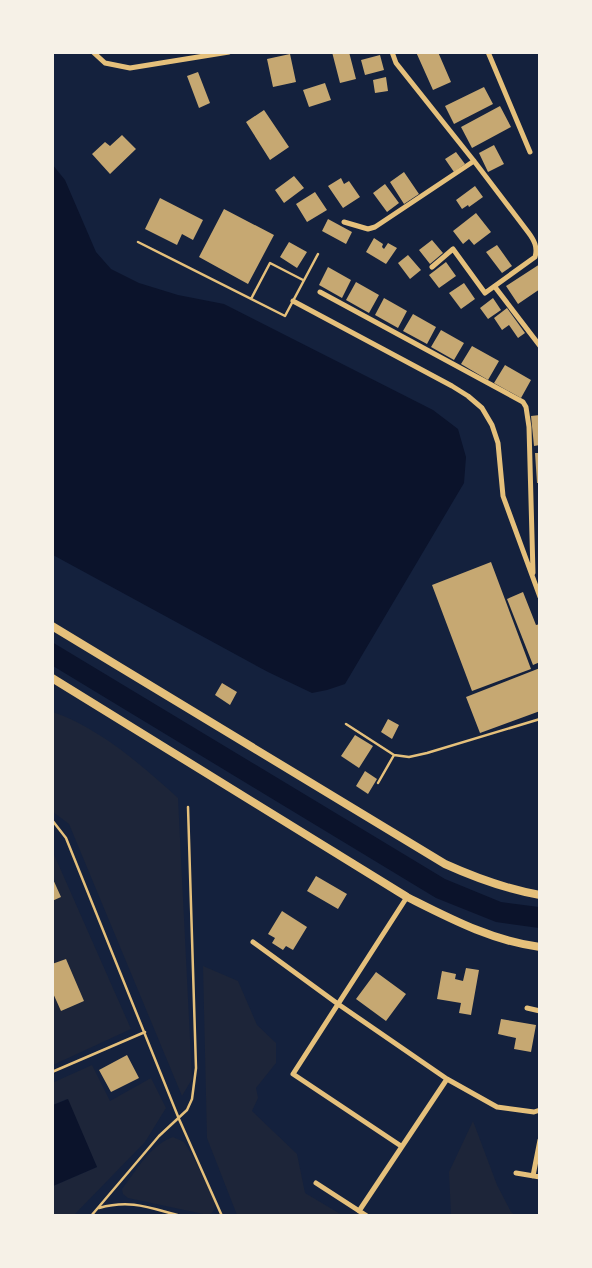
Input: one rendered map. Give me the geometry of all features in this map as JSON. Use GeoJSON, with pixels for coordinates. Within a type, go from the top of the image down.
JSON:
{"type":"FeatureCollection","features":[{"type":"Feature","properties":{"kind":"main road"},"geometry":{"type":"LineString","coordinates":[[52,626],[445,864],[479,879],[515,891],[540,895]]}},
{"type":"Feature","properties":{"kind":"main road"},"geometry":{"type":"LineString","coordinates":[[52,678],[407,897],[454,920],[491,935],[540,947]]}},
{"type":"Feature","properties":{"kind":"street"},"geometry":{"type":"LineString","coordinates":[[93,52],[105,63],[130,68],[228,52]]}},
{"type":"Feature","properties":{"kind":"street"},"geometry":{"type":"LineString","coordinates":[[392,52],[396,63],[537,244],[535,257],[485,293],[453,249],[432,267]]}},
{"type":"Feature","properties":{"kind":"street"},"geometry":{"type":"LineString","coordinates":[[488,52],[530,152]]}},
{"type":"Feature","properties":{"kind":"street"},"geometry":{"type":"LineString","coordinates":[[344,222],[368,229],[375,227],[474,161]]}},
{"type":"Feature","properties":{"kind":"street"},"geometry":{"type":"LineString","coordinates":[[495,286],[540,346]]}},
{"type":"Feature","properties":{"kind":"street"},"geometry":{"type":"LineString","coordinates":[[320,292],[523,402],[526,407],[529,427],[533,579]]}},
{"type":"Feature","properties":{"kind":"street"},"geometry":{"type":"LineString","coordinates":[[293,300],[452,386],[482,408],[492,425],[498,443],[503,496],[540,597]]}},
{"type":"Feature","properties":{"kind":"street"},"geometry":{"type":"LineString","coordinates":[[402,1146],[293,1074],[407,897]]}},
{"type":"Feature","properties":{"kind":"street"},"geometry":{"type":"LineString","coordinates":[[253,942],[338,1004],[447,1079],[497,1107],[534,1112],[540,1110]]}},
{"type":"Feature","properties":{"kind":"street"},"geometry":{"type":"LineString","coordinates":[[527,1008],[540,1011]]}},
{"type":"Feature","properties":{"kind":"street"},"geometry":{"type":"LineString","coordinates":[[359,1210],[447,1079]]}},
{"type":"Feature","properties":{"kind":"street"},"geometry":{"type":"LineString","coordinates":[[516,1173],[536,1176],[540,1140]]}},
{"type":"Feature","properties":{"kind":"street"},"geometry":{"type":"LineString","coordinates":[[316,1183],[367,1216]]}},
{"type":"Feature","properties":{"kind":"lane"},"geometry":{"type":"LineString","coordinates":[[138,242],[285,316],[318,254]]}},
{"type":"Feature","properties":{"kind":"lane"},"geometry":{"type":"LineString","coordinates":[[251,299],[270,263],[303,280]]}},
{"type":"Feature","properties":{"kind":"lane"},"geometry":{"type":"LineString","coordinates":[[346,724],[394,755],[409,757],[540,719]]}},
{"type":"Feature","properties":{"kind":"lane"},"geometry":{"type":"LineString","coordinates":[[378,783],[394,755]]}},
{"type":"Feature","properties":{"kind":"lane"},"geometry":{"type":"LineString","coordinates":[[91,1216],[159,1136],[187,1110],[192,1099],[196,1068],[188,807]]}},
{"type":"Feature","properties":{"kind":"lane"},"geometry":{"type":"LineString","coordinates":[[52,820],[66,838],[179,1118],[222,1216]]}},
{"type":"Feature","properties":{"kind":"lane"},"geometry":{"type":"LineString","coordinates":[[52,1072],[145,1032]]}},
{"type":"Feature","properties":{"kind":"lane"},"geometry":{"type":"LineString","coordinates":[[98,1208],[116,1203],[131,1203],[181,1216]]}},
{"type":"Feature","properties":{"kind":"shaded area"},"geometry":{"type":"Polygon","coordinates":[[[52,164],[65,180],[96,252],[111,269],[139,283],[178,295],[224,304],[433,410],[458,429],[466,457],[464,483],[345,684],[312,693],[268,672],[53,555],[52,164]]]}},
{"type":"Feature","properties":{"kind":"shaded area"},"geometry":{"type":"Polygon","coordinates":[[[52,642],[445,879],[501,902],[539,907],[539,928],[496,922],[436,898],[53,666],[52,642]]]}},
{"type":"Feature","properties":{"kind":"shaded area"},"geometry":{"type":"Polygon","coordinates":[[[53,712],[71,719],[104,738],[134,760],[178,798],[192,1079],[182,1096],[69,824],[53,812],[53,712]]]}},
{"type":"Feature","properties":{"kind":"shaded area"},"geometry":{"type":"Polygon","coordinates":[[[52,850],[131,1029],[53,1065],[52,1065],[52,850]]]}},
{"type":"Feature","properties":{"kind":"shaded area"},"geometry":{"type":"Polygon","coordinates":[[[203,966],[238,981],[257,1025],[276,1043],[276,1063],[256,1088],[258,1098],[252,1111],[297,1154],[305,1193],[342,1215],[237,1215],[207,1138],[203,966]]]}},
{"type":"Feature","properties":{"kind":"shaded area"},"geometry":{"type":"Polygon","coordinates":[[[92,1065],[110,1101],[151,1078],[166,1108],[145,1142],[74,1215],[53,1215],[53,1186],[97,1167],[67,1099],[53,1105],[52,1083],[92,1065]]]}},
{"type":"Feature","properties":{"kind":"shaded area"},"geometry":{"type":"Polygon","coordinates":[[[68,1099],[97,1167],[53,1186],[53,1105],[68,1099]]]}},
{"type":"Feature","properties":{"kind":"shaded area"},"geometry":{"type":"Polygon","coordinates":[[[473,1121],[497,1185],[511,1212],[515,1215],[451,1215],[449,1172],[473,1121]]]}},
{"type":"Feature","properties":{"kind":"shaded area"},"geometry":{"type":"Polygon","coordinates":[[[173,1137],[184,1142],[215,1200],[214,1209],[208,1215],[128,1198],[123,1194],[122,1189],[144,1159],[157,1146],[173,1137]]]}},
{"type":"Feature","properties":{"kind":"building"},"geometry":{"type":"Polygon","coordinates":[[[332,52],[349,52],[356,79],[340,83],[332,52]]]}},
{"type":"Feature","properties":{"kind":"building"},"geometry":{"type":"Polygon","coordinates":[[[416,52],[438,52],[451,82],[433,90],[416,52]]]}},
{"type":"Feature","properties":{"kind":"building"},"geometry":{"type":"Polygon","coordinates":[[[290,54],[296,82],[273,87],[267,59],[290,54]]]}},
{"type":"Feature","properties":{"kind":"building"},"geometry":{"type":"Polygon","coordinates":[[[380,55],[384,70],[365,75],[361,60],[380,55]]]}},
{"type":"Feature","properties":{"kind":"building"},"geometry":{"type":"Polygon","coordinates":[[[198,72],[210,103],[199,108],[187,76],[198,72]]]}},
{"type":"Feature","properties":{"kind":"building"},"geometry":{"type":"Polygon","coordinates":[[[386,77],[388,91],[375,93],[373,80],[386,77]]]}},
{"type":"Feature","properties":{"kind":"building"},"geometry":{"type":"Polygon","coordinates":[[[325,83],[331,100],[309,107],[303,90],[325,83]]]}},
{"type":"Feature","properties":{"kind":"building"},"geometry":{"type":"Polygon","coordinates":[[[484,87],[493,104],[454,124],[445,106],[484,87]]]}},
{"type":"Feature","properties":{"kind":"building"},"geometry":{"type":"Polygon","coordinates":[[[500,106],[511,127],[472,148],[461,127],[500,106]]]}},
{"type":"Feature","properties":{"kind":"building"},"geometry":{"type":"Polygon","coordinates":[[[264,110],[289,147],[270,160],[246,122],[264,110]]]}},
{"type":"Feature","properties":{"kind":"building"},"geometry":{"type":"Polygon","coordinates":[[[122,135],[136,149],[110,174],[92,154],[105,142],[110,146],[122,135]]]}},
{"type":"Feature","properties":{"kind":"building"},"geometry":{"type":"Polygon","coordinates":[[[494,145],[504,164],[488,172],[479,153],[494,145]]]}},
{"type":"Feature","properties":{"kind":"building"},"geometry":{"type":"Polygon","coordinates":[[[456,152],[465,164],[454,172],[445,159],[456,152]]]}},
{"type":"Feature","properties":{"kind":"building"},"geometry":{"type":"Polygon","coordinates":[[[404,172],[419,194],[404,204],[390,182],[404,172]]]}},
{"type":"Feature","properties":{"kind":"building"},"geometry":{"type":"Polygon","coordinates":[[[294,176],[304,188],[284,203],[275,190],[294,176]]]}},
{"type":"Feature","properties":{"kind":"building"},"geometry":{"type":"Polygon","coordinates":[[[341,178],[344,184],[349,181],[360,197],[343,208],[328,186],[341,178]]]}},
{"type":"Feature","properties":{"kind":"building"},"geometry":{"type":"Polygon","coordinates":[[[385,184],[399,203],[387,212],[373,193],[385,184]]]}},
{"type":"Feature","properties":{"kind":"building"},"geometry":{"type":"Polygon","coordinates":[[[475,186],[483,197],[469,207],[468,205],[462,209],[456,200],[475,186]]]}},
{"type":"Feature","properties":{"kind":"building"},"geometry":{"type":"Polygon","coordinates":[[[315,192],[327,210],[307,222],[296,204],[315,192]]]}},
{"type":"Feature","properties":{"kind":"building"},"geometry":{"type":"Polygon","coordinates":[[[160,198],[203,220],[193,240],[182,234],[177,245],[145,229],[160,198]]]}},
{"type":"Feature","properties":{"kind":"building"},"geometry":{"type":"Polygon","coordinates":[[[224,209],[274,235],[248,284],[199,257],[224,209]]]}},
{"type":"Feature","properties":{"kind":"building"},"geometry":{"type":"Polygon","coordinates":[[[476,213],[491,232],[474,245],[469,239],[463,244],[453,231],[476,213]]]}},
{"type":"Feature","properties":{"kind":"building"},"geometry":{"type":"Polygon","coordinates":[[[328,219],[352,232],[346,244],[322,231],[328,219]]]}},
{"type":"Feature","properties":{"kind":"building"},"geometry":{"type":"Polygon","coordinates":[[[374,238],[383,244],[382,247],[384,249],[388,243],[397,248],[386,264],[366,252],[374,238]]]}},
{"type":"Feature","properties":{"kind":"building"},"geometry":{"type":"Polygon","coordinates":[[[432,240],[443,253],[430,264],[419,250],[432,240]]]}},
{"type":"Feature","properties":{"kind":"building"},"geometry":{"type":"Polygon","coordinates":[[[289,242],[307,252],[297,268],[280,257],[289,242]]]}},
{"type":"Feature","properties":{"kind":"building"},"geometry":{"type":"Polygon","coordinates":[[[497,245],[512,266],[502,273],[486,252],[497,245]]]}},
{"type":"Feature","properties":{"kind":"building"},"geometry":{"type":"Polygon","coordinates":[[[408,255],[421,270],[410,279],[398,263],[408,255]]]}},
{"type":"Feature","properties":{"kind":"building"},"geometry":{"type":"Polygon","coordinates":[[[446,262],[456,276],[439,288],[429,275],[446,262]]]}},
{"type":"Feature","properties":{"kind":"building"},"geometry":{"type":"Polygon","coordinates":[[[540,264],[540,289],[518,304],[506,286],[540,264]]]}},
{"type":"Feature","properties":{"kind":"building"},"geometry":{"type":"Polygon","coordinates":[[[328,267],[351,280],[342,298],[319,285],[328,267]]]}},
{"type":"Feature","properties":{"kind":"building"},"geometry":{"type":"Polygon","coordinates":[[[356,282],[379,295],[369,313],[346,300],[356,282]]]}},
{"type":"Feature","properties":{"kind":"building"},"geometry":{"type":"Polygon","coordinates":[[[464,283],[475,299],[461,309],[449,293],[464,283]]]}},
{"type":"Feature","properties":{"kind":"building"},"geometry":{"type":"Polygon","coordinates":[[[384,298],[407,311],[398,328],[375,315],[384,298]]]}},
{"type":"Feature","properties":{"kind":"building"},"geometry":{"type":"Polygon","coordinates":[[[493,298],[501,310],[488,319],[480,308],[493,298]]]}},
{"type":"Feature","properties":{"kind":"building"},"geometry":{"type":"Polygon","coordinates":[[[507,308],[525,333],[518,338],[509,325],[502,330],[494,318],[507,308]]]}},
{"type":"Feature","properties":{"kind":"building"},"geometry":{"type":"Polygon","coordinates":[[[413,314],[436,327],[427,344],[403,331],[413,314]]]}},
{"type":"Feature","properties":{"kind":"building"},"geometry":{"type":"Polygon","coordinates":[[[441,330],[464,343],[454,360],[431,347],[441,330]]]}},
{"type":"Feature","properties":{"kind":"building"},"geometry":{"type":"Polygon","coordinates":[[[472,346],[499,361],[488,380],[461,364],[472,346]]]}},
{"type":"Feature","properties":{"kind":"building"},"geometry":{"type":"Polygon","coordinates":[[[505,365],[531,380],[521,398],[494,383],[505,365]]]}},
{"type":"Feature","properties":{"kind":"building"},"geometry":{"type":"Polygon","coordinates":[[[540,415],[540,445],[534,446],[531,416],[540,415]]]}},
{"type":"Feature","properties":{"kind":"building"},"geometry":{"type":"Polygon","coordinates":[[[535,453],[540,453],[540,483],[537,483],[535,453]]]}},
{"type":"Feature","properties":{"kind":"building"},"geometry":{"type":"Polygon","coordinates":[[[491,562],[531,669],[472,691],[432,585],[491,562]]]}},
{"type":"Feature","properties":{"kind":"building"},"geometry":{"type":"Polygon","coordinates":[[[523,592],[536,625],[540,624],[540,662],[533,665],[507,599],[523,592]]]}},
{"type":"Feature","properties":{"kind":"building"},"geometry":{"type":"Polygon","coordinates":[[[540,668],[540,711],[480,733],[466,697],[540,668]]]}},
{"type":"Feature","properties":{"kind":"building"},"geometry":{"type":"Polygon","coordinates":[[[222,683],[237,692],[230,705],[215,695],[222,683]]]}},
{"type":"Feature","properties":{"kind":"building"},"geometry":{"type":"Polygon","coordinates":[[[388,719],[399,725],[392,739],[381,732],[388,719]]]}},
{"type":"Feature","properties":{"kind":"building"},"geometry":{"type":"Polygon","coordinates":[[[355,735],[373,746],[359,768],[341,756],[355,735]]]}},
{"type":"Feature","properties":{"kind":"building"},"geometry":{"type":"Polygon","coordinates":[[[365,771],[377,779],[368,794],[356,786],[365,771]]]}},
{"type":"Feature","properties":{"kind":"building"},"geometry":{"type":"Polygon","coordinates":[[[316,876],[347,894],[338,909],[307,891],[316,876]]]}},
{"type":"Feature","properties":{"kind":"building"},"geometry":{"type":"Polygon","coordinates":[[[52,877],[61,897],[52,901],[52,877]]]}},
{"type":"Feature","properties":{"kind":"building"},"geometry":{"type":"Polygon","coordinates":[[[282,911],[307,927],[293,950],[286,946],[283,950],[272,943],[275,938],[268,934],[282,911]]]}},
{"type":"Feature","properties":{"kind":"building"},"geometry":{"type":"Polygon","coordinates":[[[66,959],[84,1001],[61,1011],[52,991],[52,964],[66,959]]]}},
{"type":"Feature","properties":{"kind":"building"},"geometry":{"type":"Polygon","coordinates":[[[466,968],[479,970],[471,1015],[459,1013],[461,1003],[437,999],[442,971],[456,974],[455,979],[463,981],[466,968]]]}},
{"type":"Feature","properties":{"kind":"building"},"geometry":{"type":"Polygon","coordinates":[[[376,972],[406,994],[386,1021],[356,999],[376,972]]]}},
{"type":"Feature","properties":{"kind":"building"},"geometry":{"type":"Polygon","coordinates":[[[501,1019],[536,1025],[531,1052],[514,1049],[516,1038],[498,1034],[501,1019]]]}},
{"type":"Feature","properties":{"kind":"building"},"geometry":{"type":"Polygon","coordinates":[[[127,1055],[139,1078],[111,1092],[99,1070],[127,1055]]]}}]}
